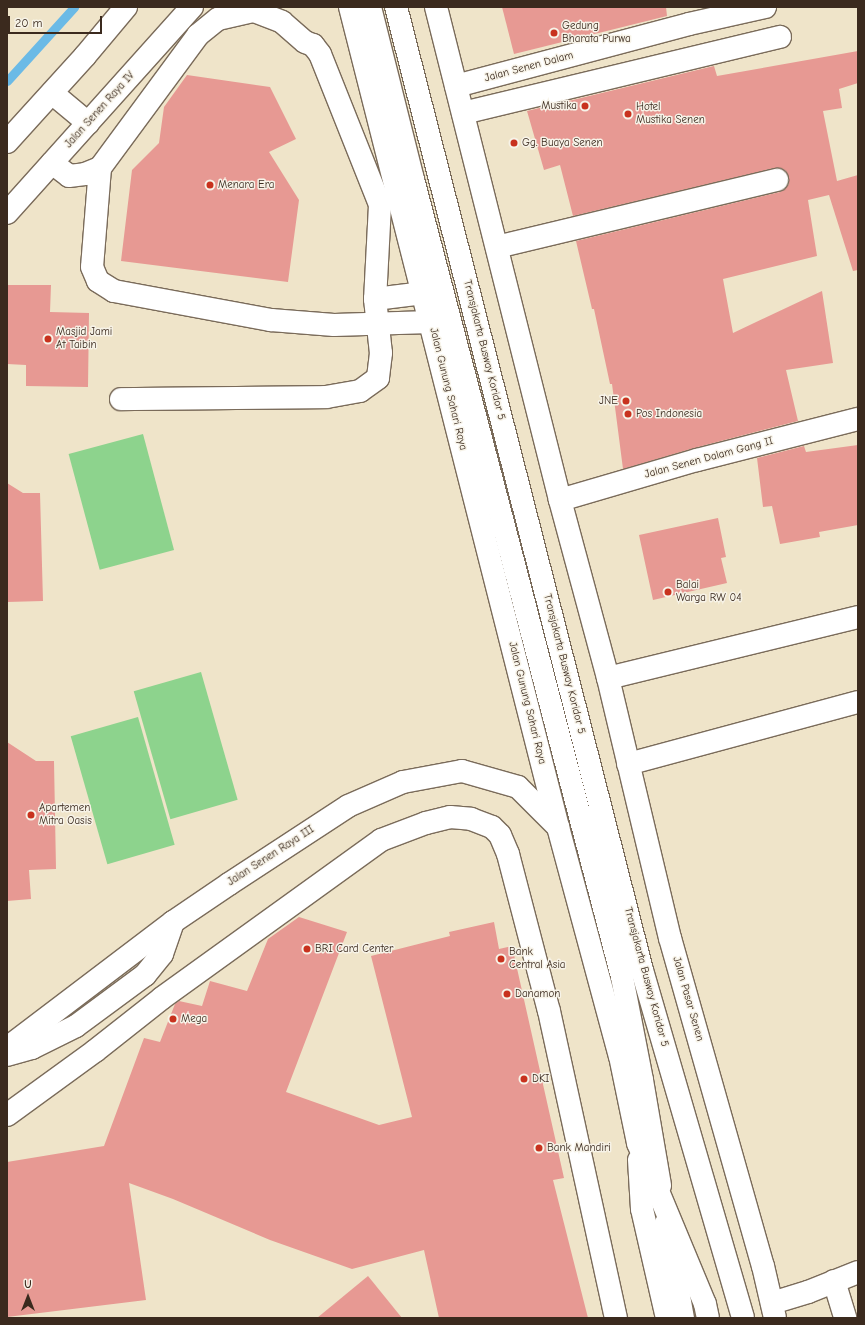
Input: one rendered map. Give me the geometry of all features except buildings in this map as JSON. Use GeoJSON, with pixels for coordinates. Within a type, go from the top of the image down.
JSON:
{"type":"FeatureCollection","features":[{"type":"Feature","properties":{"kind":"main road"},"geometry":{"type":"LineString","coordinates":[[7,142],[85,56],[126,7]]}},
{"type":"Feature","properties":{"kind":"main road","name":"Jalan Senen Raya IV"},"geometry":{"type":"LineString","coordinates":[[7,213],[192,7]]}},
{"type":"Feature","properties":{"kind":"main road","name":"Jalan Gunung Sahari Raya"},"geometry":{"type":"LineString","coordinates":[[350,7],[424,293],[558,827]]}},
{"type":"Feature","properties":{"kind":"main road","name":"Transjakarta Busway Koridor 5"},"geometry":{"type":"LineString","coordinates":[[370,7],[413,179],[622,977],[642,1080],[683,1318]]}},
{"type":"Feature","properties":{"kind":"main road","name":"Transjakarta Busway Koridor 5"},"geometry":{"type":"LineString","coordinates":[[396,7],[642,970],[743,1318]]}},
{"type":"Feature","properties":{"kind":"main road"},"geometry":{"type":"LineString","coordinates":[[436,7],[560,500],[608,678],[858,616]]}},
{"type":"Feature","properties":{"kind":"main road","name":"Jalan Senen Dalam"},"geometry":{"type":"LineString","coordinates":[[456,86],[688,24],[765,7]]}},
{"type":"Feature","properties":{"kind":"main road"},"geometry":{"type":"LineString","coordinates":[[121,399],[326,397],[360,391],[378,378],[381,353],[377,325],[375,299],[380,205],[320,54],[313,45],[305,42],[282,22],[254,11],[218,19],[198,35],[100,168],[92,267],[98,281],[114,291],[271,320],[334,325],[377,325],[397,322],[431,322]]}},
{"type":"Feature","properties":{"kind":"main road"},"geometry":{"type":"LineString","coordinates":[[463,113],[780,37]]}},
{"type":"Feature","properties":{"kind":"main road"},"geometry":{"type":"LineString","coordinates":[[52,93],[88,123]]}},
{"type":"Feature","properties":{"kind":"main road"},"geometry":{"type":"LineString","coordinates":[[52,163],[69,176],[85,174],[100,168]]}},
{"type":"Feature","properties":{"kind":"main road"},"geometry":{"type":"LineString","coordinates":[[497,247],[777,180]]}},
{"type":"Feature","properties":{"kind":"main road"},"geometry":{"type":"LineString","coordinates":[[375,299],[424,293]]}},
{"type":"Feature","properties":{"kind":"main road","name":"Jalan Senen Dalam Gang II"},"geometry":{"type":"LineString","coordinates":[[560,500],[697,460],[858,419]]}},
{"type":"Feature","properties":{"kind":"main road","name":"Jalan Pasar Senen"},"geometry":{"type":"LineString","coordinates":[[608,678],[670,938],[773,1310]]}},
{"type":"Feature","properties":{"kind":"main road"},"geometry":{"type":"LineString","coordinates":[[628,764],[858,702]]}},
{"type":"Feature","properties":{"kind":"main road","name":"Jalan Senen Raya III"},"geometry":{"type":"LineString","coordinates":[[7,1048],[172,922],[348,806],[403,782],[462,772],[518,787],[558,827]]}},
{"type":"Feature","properties":{"kind":"main road"},"geometry":{"type":"LineString","coordinates":[[7,1115],[95,1051],[162,998],[381,840],[426,823],[450,816],[471,819],[492,827],[500,835],[508,854],[548,1011],[616,1318]]}},
{"type":"Feature","properties":{"kind":"main road"},"geometry":{"type":"LineString","coordinates":[[558,827],[620,1056],[638,1144],[642,1209],[667,1318]]}},
{"type":"Feature","properties":{"kind":"main road"},"geometry":{"type":"LineString","coordinates":[[7,1055],[32,1048],[76,1026],[144,975],[162,954],[172,922]]}},
{"type":"Feature","properties":{"kind":"main road"},"geometry":{"type":"LineString","coordinates":[[111,1000],[127,1005],[142,1005],[162,998]]}},
{"type":"Feature","properties":{"kind":"main road"},"geometry":{"type":"LineString","coordinates":[[95,1051],[113,1030],[116,1023],[111,1000]]}},
{"type":"Feature","properties":{"kind":"main road"},"geometry":{"type":"LineString","coordinates":[[638,1144],[705,1304],[708,1318]]}},
{"type":"Feature","properties":{"kind":"main road"},"geometry":{"type":"LineString","coordinates":[[773,1310],[808,1292],[858,1272]]}},
{"type":"Feature","properties":{"kind":"main road"},"geometry":{"type":"LineString","coordinates":[[834,1281],[845,1318]]}},
{"type":"Feature","properties":{"kind":"green space"},"geometry":{"type":"Polygon","coordinates":[[[143,434],[174,550],[100,570],[69,454],[143,434]]]}},
{"type":"Feature","properties":{"kind":"green space"},"geometry":{"type":"Polygon","coordinates":[[[201,672],[238,800],[170,819],[134,691],[201,672]]]}},
{"type":"Feature","properties":{"kind":"green space"},"geometry":{"type":"Polygon","coordinates":[[[138,717],[175,845],[107,864],[71,736],[138,717]]]}},
{"type":"Feature","properties":{"kind":"waterway"},"geometry":{"type":"LineString","coordinates":[[7,81],[74,7]]}},
{"type":"Feature","properties":{"kind":"place","name":"Gedung Bharata Purwa"},"geometry":{"type":"Point","coordinates":[554,33]}},
{"type":"Feature","properties":{"kind":"place","name":"Mustika"},"geometry":{"type":"Point","coordinates":[585,106]}},
{"type":"Feature","properties":{"kind":"place","name":"Hotel Mustika Senen"},"geometry":{"type":"Point","coordinates":[628,114]}},
{"type":"Feature","properties":{"kind":"place","name":"Gg. Buaya Senen"},"geometry":{"type":"Point","coordinates":[514,143]}},
{"type":"Feature","properties":{"kind":"place","name":"Menara Era"},"geometry":{"type":"Point","coordinates":[210,185]}},
{"type":"Feature","properties":{"kind":"place","name":"Masjid Jami At Taibin"},"geometry":{"type":"Point","coordinates":[48,339]}},
{"type":"Feature","properties":{"kind":"place","name":"JNE"},"geometry":{"type":"Point","coordinates":[626,401]}},
{"type":"Feature","properties":{"kind":"place","name":"Pos Indonesia"},"geometry":{"type":"Point","coordinates":[628,414]}},
{"type":"Feature","properties":{"kind":"place","name":"Balai Warga RW 04"},"geometry":{"type":"Point","coordinates":[668,592]}},
{"type":"Feature","properties":{"kind":"place","name":"Apartemen Mitra Oasis"},"geometry":{"type":"Point","coordinates":[31,815]}},
{"type":"Feature","properties":{"kind":"place","name":"BRI Card Center"},"geometry":{"type":"Point","coordinates":[307,949]}},
{"type":"Feature","properties":{"kind":"place","name":"Bank Central Asia"},"geometry":{"type":"Point","coordinates":[501,959]}},
{"type":"Feature","properties":{"kind":"place","name":"Danamon"},"geometry":{"type":"Point","coordinates":[507,994]}},
{"type":"Feature","properties":{"kind":"place","name":"Mega"},"geometry":{"type":"Point","coordinates":[173,1019]}},
{"type":"Feature","properties":{"kind":"place","name":"DKI"},"geometry":{"type":"Point","coordinates":[524,1079]}},
{"type":"Feature","properties":{"kind":"place","name":"Bank Mandiri"},"geometry":{"type":"Point","coordinates":[539,1148]}}]}
